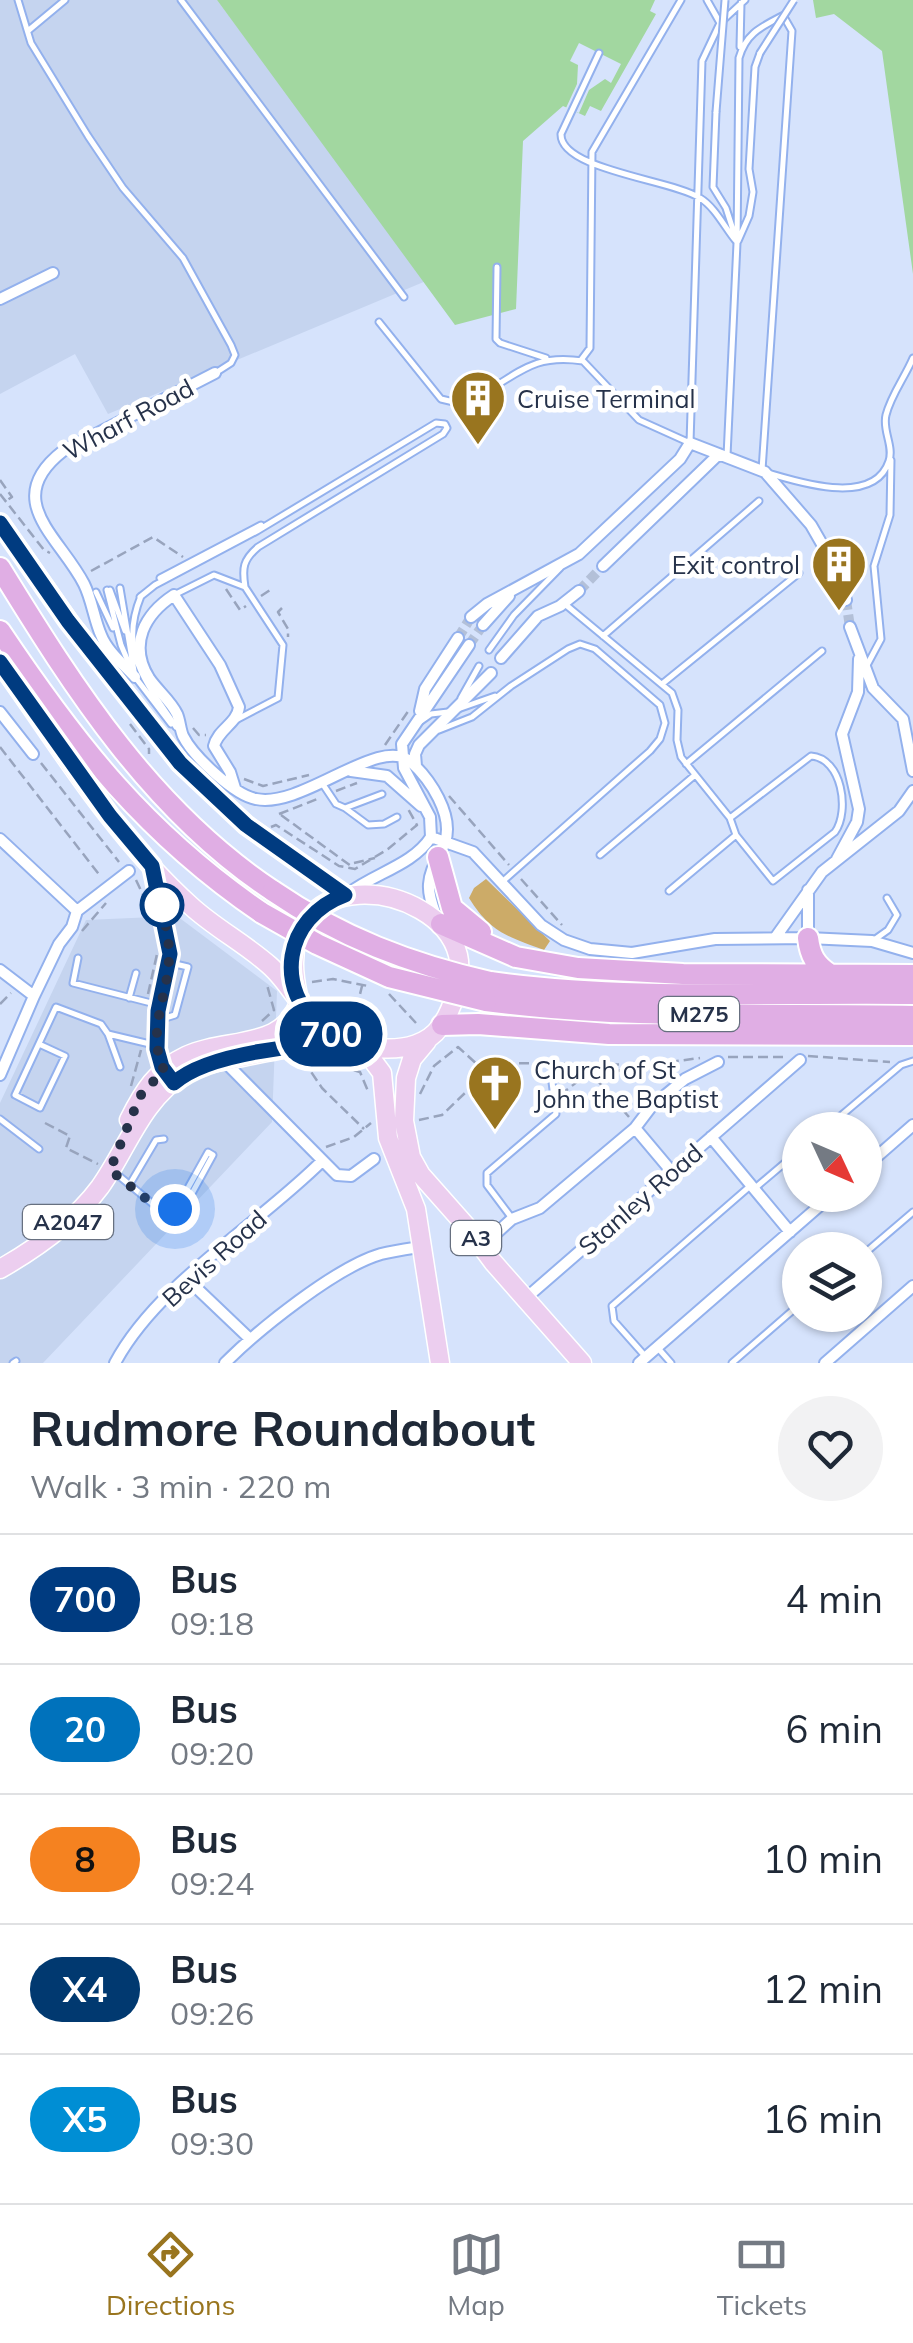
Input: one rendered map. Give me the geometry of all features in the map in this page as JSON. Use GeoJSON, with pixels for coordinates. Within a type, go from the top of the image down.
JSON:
{"type":"FeatureCollection","features":[{"type":"Feature","properties":{"kind":"highway","name":"M275"},"geometry":{"type":"LineString","coordinates":[[0,568],[133,766],[180,818],[230,863],[328,926],[488,992],[550,1010],[913,1016]]}},
{"type":"Feature","properties":{"kind":"highway","name":"M275"},"geometry":{"type":"LineString","coordinates":[[0,632],[94,760],[136,810],[209,876],[317,944],[389,977],[488,992],[913,994]]}},
{"type":"Feature","properties":{"kind":"highway","name":"M275"},"geometry":{"type":"LineString","coordinates":[[438,845],[448,898],[458,915],[493,939],[551,964]]}},
{"type":"Feature","properties":{"kind":"highway","name":"M275"},"geometry":{"type":"LineString","coordinates":[[440,923],[516,957],[551,964],[626,972],[913,975]]}},
{"type":"Feature","properties":{"kind":"highway"},"geometry":{"type":"LineString","coordinates":[[808,938],[816,964],[831,974]]}},
{"type":"Feature","properties":{"kind":"highway","name":"M275"},"geometry":{"type":"LineString","coordinates":[[436,1031],[478,1024],[609,1034],[913,1035]]}},
{"type":"Feature","properties":{"kind":"main road"},"geometry":{"type":"LineString","coordinates":[[0,522],[68,621],[180,763],[246,825],[347,894],[413,906],[440,923],[459,960],[451,1008],[436,1031],[397,1048],[358,1045],[326,1031],[292,968],[295,938],[310,915],[347,894]]}},
{"type":"Feature","properties":{"kind":"main road"},"geometry":{"type":"LineString","coordinates":[[0,662],[110,816],[152,866],[192,908],[303,992]]}},
{"type":"Feature","properties":{"kind":"main road","name":"A2047"},"geometry":{"type":"LineString","coordinates":[[0,1269],[69,1221],[101,1186],[140,1096],[193,1053],[278,1032],[292,1020],[303,992]]}},
{"type":"Feature","properties":{"kind":"main road","name":"A3"},"geometry":{"type":"LineString","coordinates":[[436,1031],[412,1059],[406,1078],[406,1138],[422,1175],[492,1262],[582,1363]]}},
{"type":"Feature","properties":{"kind":"main road","name":"A2047"},"geometry":{"type":"LineString","coordinates":[[169,1076],[223,1060],[308,1043],[358,1045]]}},
{"type":"Feature","properties":{"kind":"main road","name":"A3"},"geometry":{"type":"LineString","coordinates":[[358,1045],[382,1073],[388,1138],[416,1209],[440,1363]]}},
{"type":"Feature","properties":{"kind":"street"},"geometry":{"type":"LineString","coordinates":[[0,298],[52,274]]}},
{"type":"Feature","properties":{"kind":"street","name":"Wharf Road"},"geometry":{"type":"LineString","coordinates":[[135,678],[102,639],[81,578],[40,516],[35,490],[42,471],[72,446],[215,373]]}},
{"type":"Feature","properties":{"kind":"street"},"geometry":{"type":"LineString","coordinates":[[471,617],[583,550],[680,459],[690,443],[763,471],[811,525],[834,564],[846,600]]}},
{"type":"Feature","properties":{"kind":"street"},"geometry":{"type":"LineString","coordinates":[[603,566],[723,455]]}},
{"type":"Feature","properties":{"kind":"street"},"geometry":{"type":"LineString","coordinates":[[483,625],[519,586]]}},
{"type":"Feature","properties":{"kind":"street"},"geometry":{"type":"LineString","coordinates":[[501,658],[538,616],[579,591]]}},
{"type":"Feature","properties":{"kind":"street"},"geometry":{"type":"LineString","coordinates":[[186,740],[206,742],[233,722],[239,707],[227,680],[174,595],[146,619],[140,647],[144,669],[177,713],[186,740],[214,773],[248,797],[265,800],[325,789],[374,757],[401,755],[417,769],[444,812],[448,826],[438,845],[429,892],[440,923]]}},
{"type":"Feature","properties":{"kind":"street"},"geometry":{"type":"LineString","coordinates":[[850,627],[859,659],[877,694],[901,716],[913,771]]}},
{"type":"Feature","properties":{"kind":"street"},"geometry":{"type":"LineString","coordinates":[[438,845],[401,755],[413,714],[458,638]]}},
{"type":"Feature","properties":{"kind":"street"},"geometry":{"type":"LineString","coordinates":[[413,714],[438,694],[470,645]]}},
{"type":"Feature","properties":{"kind":"street"},"geometry":{"type":"LineString","coordinates":[[838,860],[859,809],[842,734],[858,692],[859,659]]}},
{"type":"Feature","properties":{"kind":"street"},"geometry":{"type":"LineString","coordinates":[[417,769],[416,751],[491,673]]}},
{"type":"Feature","properties":{"kind":"street"},"geometry":{"type":"LineString","coordinates":[[0,712],[17,744],[36,758]]}},
{"type":"Feature","properties":{"kind":"street"},"geometry":{"type":"LineString","coordinates":[[213,735],[215,749],[235,788]]}},
{"type":"Feature","properties":{"kind":"street"},"geometry":{"type":"LineString","coordinates":[[350,771],[392,779],[426,810]]}},
{"type":"Feature","properties":{"kind":"street"},"geometry":{"type":"LineString","coordinates":[[774,938],[808,890],[899,811],[913,790]]}},
{"type":"Feature","properties":{"kind":"street"},"geometry":{"type":"LineString","coordinates":[[0,839],[76,910]]}},
{"type":"Feature","properties":{"kind":"street"},"geometry":{"type":"LineString","coordinates":[[347,894],[438,845],[473,852],[552,933],[590,948],[612,953],[649,952],[715,939],[808,938],[872,941],[913,953]]}},
{"type":"Feature","properties":{"kind":"street"},"geometry":{"type":"LineString","coordinates":[[152,866],[170,954],[157,1021],[157,1045],[169,1076]]}},
{"type":"Feature","properties":{"kind":"street"},"geometry":{"type":"LineString","coordinates":[[0,1075],[59,944],[72,927],[76,910],[129,877]]}},
{"type":"Feature","properties":{"kind":"street"},"geometry":{"type":"LineString","coordinates":[[808,890],[808,938]]}},
{"type":"Feature","properties":{"kind":"street"},"geometry":{"type":"LineString","coordinates":[[0,970],[34,996]]}},
{"type":"Feature","properties":{"kind":"street","name":"Stanley Road"},"geometry":{"type":"LineString","coordinates":[[526,1298],[800,1058]]}},
{"type":"Feature","properties":{"kind":"street"},"geometry":{"type":"LineString","coordinates":[[478,1241],[491,1238],[512,1219],[533,1213],[636,1127],[651,1107],[716,1059]]}},
{"type":"Feature","properties":{"kind":"street"},"geometry":{"type":"LineString","coordinates":[[223,1060],[337,1175],[347,1178],[374,1158]]}},
{"type":"Feature","properties":{"kind":"street"},"geometry":{"type":"LineString","coordinates":[[882,1152],[913,1125]]}},
{"type":"Feature","properties":{"kind":"street"},"geometry":{"type":"LineString","coordinates":[[636,1127],[672,1172]]}},
{"type":"Feature","properties":{"kind":"street"},"geometry":{"type":"LineString","coordinates":[[711,1138],[790,1232],[813,1212]]}},
{"type":"Feature","properties":{"kind":"street","name":"Bevis Road"},"geometry":{"type":"LineString","coordinates":[[115,1363],[136,1332],[186,1278],[320,1156]]}},
{"type":"Feature","properties":{"kind":"street"},"geometry":{"type":"LineString","coordinates":[[642,1360],[782,1239]]}},
{"type":"Feature","properties":{"kind":"street"},"geometry":{"type":"LineString","coordinates":[[225,1363],[250,1339],[350,1270],[381,1254],[420,1247]]}},
{"type":"Feature","properties":{"kind":"street"},"geometry":{"type":"LineString","coordinates":[[186,1278],[250,1339]]}},
{"type":"Feature","properties":{"kind":"street"},"geometry":{"type":"LineString","coordinates":[[826,1363],[913,1286]]}},
{"type":"Feature","properties":{"kind":"lane"},"geometry":{"type":"LineString","coordinates":[[18,0],[31,42],[88,136],[123,188],[183,258],[212,310],[235,354],[230,363],[215,373]]}},
{"type":"Feature","properties":{"kind":"lane"},"geometry":{"type":"LineString","coordinates":[[28,31],[65,0]]}},
{"type":"Feature","properties":{"kind":"lane"},"geometry":{"type":"LineString","coordinates":[[180,0],[404,298]]}},
{"type":"Feature","properties":{"kind":"lane"},"geometry":{"type":"LineString","coordinates":[[581,360],[590,348],[591,162],[595,144],[681,0]]}},
{"type":"Feature","properties":{"kind":"lane"},"geometry":{"type":"LineString","coordinates":[[708,0],[720,23]]}},
{"type":"Feature","properties":{"kind":"lane"},"geometry":{"type":"LineString","coordinates":[[725,0],[713,187],[726,208],[737,244]]}},
{"type":"Feature","properties":{"kind":"lane"},"geometry":{"type":"LineString","coordinates":[[737,244],[749,216],[753,192],[749,169],[755,67],[793,0]]}},
{"type":"Feature","properties":{"kind":"lane"},"geometry":{"type":"LineString","coordinates":[[739,58],[744,42],[754,30],[784,16],[793,0]]}},
{"type":"Feature","properties":{"kind":"lane"},"geometry":{"type":"LineString","coordinates":[[497,267],[496,339],[500,344],[547,359],[581,360],[593,368],[639,420],[690,443],[702,61],[720,23],[743,2]]}},
{"type":"Feature","properties":{"kind":"lane"},"geometry":{"type":"LineString","coordinates":[[723,455],[737,244],[743,2]]}},
{"type":"Feature","properties":{"kind":"lane"},"geometry":{"type":"LineString","coordinates":[[784,16],[792,31],[763,471],[814,487],[856,487],[881,474],[890,448]]}},
{"type":"Feature","properties":{"kind":"lane"},"geometry":{"type":"LineString","coordinates":[[599,53],[560,138],[568,153],[697,196],[737,244]]}},
{"type":"Feature","properties":{"kind":"lane"},"geometry":{"type":"LineString","coordinates":[[379,322],[440,398],[458,403],[474,398]]}},
{"type":"Feature","properties":{"kind":"lane"},"geometry":{"type":"LineString","coordinates":[[866,673],[867,663],[881,639],[874,566],[890,515],[893,476],[886,414],[913,358]]}},
{"type":"Feature","properties":{"kind":"lane"},"geometry":{"type":"LineString","coordinates":[[494,388],[530,364],[547,359]]}},
{"type":"Feature","properties":{"kind":"lane"},"geometry":{"type":"LineString","coordinates":[[140,597],[166,578],[270,522],[436,423],[445,424],[447,428],[442,434],[246,558],[242,570],[245,587],[284,650],[280,694],[272,703],[233,722]]}},
{"type":"Feature","properties":{"kind":"lane"},"geometry":{"type":"LineString","coordinates":[[603,636],[759,501]]}},
{"type":"Feature","properties":{"kind":"lane"},"geometry":{"type":"LineString","coordinates":[[186,740],[138,668],[133,627],[140,597],[158,580],[270,522]]}},
{"type":"Feature","properties":{"kind":"lane"},"geometry":{"type":"LineString","coordinates":[[489,650],[514,615],[566,562]]}},
{"type":"Feature","properties":{"kind":"lane"},"geometry":{"type":"LineString","coordinates":[[662,684],[799,573]]}},
{"type":"Feature","properties":{"kind":"lane"},"geometry":{"type":"LineString","coordinates":[[174,595],[206,577],[218,575],[245,587]]}},
{"type":"Feature","properties":{"kind":"lane"},"geometry":{"type":"LineString","coordinates":[[108,590],[120,644],[135,678],[186,740]]}},
{"type":"Feature","properties":{"kind":"lane"},"geometry":{"type":"LineString","coordinates":[[108,590],[128,638],[135,678]]}},
{"type":"Feature","properties":{"kind":"lane"},"geometry":{"type":"LineString","coordinates":[[108,590],[120,644]]}},
{"type":"Feature","properties":{"kind":"lane"},"geometry":{"type":"LineString","coordinates":[[563,603],[662,684],[676,703],[678,746],[686,764],[730,818],[736,836],[773,881],[834,832],[844,806],[831,766],[821,756],[807,757],[730,818]]}},
{"type":"Feature","properties":{"kind":"lane"},"geometry":{"type":"LineString","coordinates":[[114,613],[128,638]]}},
{"type":"Feature","properties":{"kind":"lane"},"geometry":{"type":"LineString","coordinates":[[430,733],[472,716],[568,648],[586,645],[656,700],[664,723],[660,739],[650,751],[502,882]]}},
{"type":"Feature","properties":{"kind":"lane"},"geometry":{"type":"LineString","coordinates":[[686,764],[822,652]]}},
{"type":"Feature","properties":{"kind":"lane"},"geometry":{"type":"LineString","coordinates":[[454,708],[479,666]]}},
{"type":"Feature","properties":{"kind":"lane"},"geometry":{"type":"LineString","coordinates":[[406,734],[431,714],[498,695]]}},
{"type":"Feature","properties":{"kind":"lane"},"geometry":{"type":"LineString","coordinates":[[600,855],[695,775]]}},
{"type":"Feature","properties":{"kind":"lane"},"geometry":{"type":"LineString","coordinates":[[325,789],[336,804],[368,825],[397,818]]}},
{"type":"Feature","properties":{"kind":"lane"},"geometry":{"type":"LineString","coordinates":[[345,808],[382,794]]}},
{"type":"Feature","properties":{"kind":"lane"},"geometry":{"type":"LineString","coordinates":[[669,891],[736,836]]}},
{"type":"Feature","properties":{"kind":"lane"},"geometry":{"type":"LineString","coordinates":[[872,941],[888,930],[898,915],[887,898]]}},
{"type":"Feature","properties":{"kind":"lane"},"geometry":{"type":"LineString","coordinates":[[78,958],[72,983],[159,1005]]}},
{"type":"Feature","properties":{"kind":"lane"},"geometry":{"type":"LineString","coordinates":[[157,1021],[175,1015],[188,968],[168,962]]}},
{"type":"Feature","properties":{"kind":"lane"},"geometry":{"type":"LineString","coordinates":[[130,998],[136,973]]}},
{"type":"Feature","properties":{"kind":"lane"},"geometry":{"type":"LineString","coordinates":[[39,1044],[64,1056],[40,1108],[15,1095],[56,1007],[101,1024],[120,1068]]}},
{"type":"Feature","properties":{"kind":"lane"},"geometry":{"type":"LineString","coordinates":[[108,1034],[157,1045]]}},
{"type":"Feature","properties":{"kind":"lane"},"geometry":{"type":"LineString","coordinates":[[845,1112],[900,1065],[913,1061]]}},
{"type":"Feature","properties":{"kind":"lane"},"geometry":{"type":"LineString","coordinates":[[512,1219],[488,1184],[487,1174],[552,1119],[558,1109],[552,1082]]}},
{"type":"Feature","properties":{"kind":"lane"},"geometry":{"type":"LineString","coordinates":[[0,1120],[39,1150]]}},
{"type":"Feature","properties":{"kind":"lane"},"geometry":{"type":"LineString","coordinates":[[130,1184],[156,1140],[164,1139]]}},
{"type":"Feature","properties":{"kind":"lane"},"geometry":{"type":"LineString","coordinates":[[109,1163],[159,1209],[168,1212],[178,1212],[184,1208],[213,1155],[208,1152],[179,1204],[168,1212]]}},
{"type":"Feature","properties":{"kind":"lane"},"geometry":{"type":"LineString","coordinates":[[642,1360],[614,1321],[612,1306],[782,1164]]}},
{"type":"Feature","properties":{"kind":"lane"},"geometry":{"type":"LineString","coordinates":[[882,1238],[913,1212]]}},
{"type":"Feature","properties":{"kind":"lane"},"geometry":{"type":"LineString","coordinates":[[732,1363],[782,1320]]}},
{"type":"Feature","properties":{"kind":"lane"},"geometry":{"type":"LineString","coordinates":[[657,1347],[671,1363]]}},
{"type":"Feature","properties":{"kind":"path"},"geometry":{"type":"LineString","coordinates":[[0,480],[12,497],[6,501]]}},
{"type":"Feature","properties":{"kind":"path"},"geometry":{"type":"LineString","coordinates":[[0,494],[59,563]]}},
{"type":"Feature","properties":{"kind":"path"},"geometry":{"type":"LineString","coordinates":[[81,578],[153,537],[190,562]]}},
{"type":"Feature","properties":{"kind":"path"},"geometry":{"type":"LineString","coordinates":[[206,577],[210,585],[224,586],[240,610],[270,590]]}},
{"type":"Feature","properties":{"kind":"path"},"geometry":{"type":"LineString","coordinates":[[379,750],[413,714]]}},
{"type":"Feature","properties":{"kind":"path"},"geometry":{"type":"LineString","coordinates":[[189,720],[199,736],[213,735]]}},
{"type":"Feature","properties":{"kind":"path"},"geometry":{"type":"LineString","coordinates":[[0,747],[108,887]]}},
{"type":"Feature","properties":{"kind":"path"},"geometry":{"type":"LineString","coordinates":[[36,758],[113,857]]}},
{"type":"Feature","properties":{"kind":"path"},"geometry":{"type":"LineString","coordinates":[[272,784],[312,775]]}},
{"type":"Feature","properties":{"kind":"path"},"geometry":{"type":"LineString","coordinates":[[363,781],[325,789],[279,814],[274,820],[276,825],[339,866],[354,870],[376,858],[417,825]]}},
{"type":"Feature","properties":{"kind":"path"},"geometry":{"type":"LineString","coordinates":[[442,786],[571,934]]}},
{"type":"Feature","properties":{"kind":"path"},"geometry":{"type":"LineString","coordinates":[[279,814],[351,865],[376,858]]}},
{"type":"Feature","properties":{"kind":"path"},"geometry":{"type":"LineString","coordinates":[[291,834],[297,826]]}},
{"type":"Feature","properties":{"kind":"path"},"geometry":{"type":"LineString","coordinates":[[129,877],[138,880],[155,922]]}},
{"type":"Feature","properties":{"kind":"path"},"geometry":{"type":"LineString","coordinates":[[76,938],[109,900]]}},
{"type":"Feature","properties":{"kind":"path"},"geometry":{"type":"LineString","coordinates":[[148,996],[158,950]]}},
{"type":"Feature","properties":{"kind":"path"},"geometry":{"type":"LineString","coordinates":[[303,992],[333,978],[363,984],[392,995],[416,1023]]}},
{"type":"Feature","properties":{"kind":"path"},"geometry":{"type":"LineString","coordinates":[[270,988],[274,1010]]}},
{"type":"Feature","properties":{"kind":"path"},"geometry":{"type":"LineString","coordinates":[[0,1004],[12,992]]}},
{"type":"Feature","properties":{"kind":"path"},"geometry":{"type":"LineString","coordinates":[[129,1095],[142,1043]]}},
{"type":"Feature","properties":{"kind":"path"},"geometry":{"type":"LineString","coordinates":[[420,1096],[425,1080],[458,1047],[489,1070]]}},
{"type":"Feature","properties":{"kind":"path"},"geometry":{"type":"LineString","coordinates":[[419,1108],[419,1120],[442,1115],[489,1070],[506,1063],[640,1064],[826,1055],[900,1065]]}},
{"type":"Feature","properties":{"kind":"path"},"geometry":{"type":"LineString","coordinates":[[302,1058],[322,1088],[365,1130]]}},
{"type":"Feature","properties":{"kind":"path"},"geometry":{"type":"LineString","coordinates":[[325,1062],[360,1072],[369,1096]]}},
{"type":"Feature","properties":{"kind":"path"},"geometry":{"type":"LineString","coordinates":[[585,1064],[636,1127]]}},
{"type":"Feature","properties":{"kind":"path"},"geometry":{"type":"LineString","coordinates":[[595,1078],[640,1064]]}},
{"type":"Feature","properties":{"kind":"path"},"geometry":{"type":"LineString","coordinates":[[555,1096],[590,1072]]}},
{"type":"Feature","properties":{"kind":"path"},"geometry":{"type":"LineString","coordinates":[[320,1156],[365,1130],[371,1123],[370,1114]]}},
{"type":"Feature","properties":{"kind":"path"},"geometry":{"type":"LineString","coordinates":[[45,1124],[70,1136],[66,1148],[109,1163]]}},
{"type":"Feature","properties":{"kind":"shaded area"},"geometry":{"type":"Polygon","coordinates":[[[0,0],[217,0],[426,281],[108,414],[75,354],[0,394],[0,0]]]}},
{"type":"Feature","properties":{"kind":"shaded area"},"geometry":{"type":"Polygon","coordinates":[[[217,0],[655,0],[650,11],[656,14],[601,111],[590,106],[585,116],[563,106],[523,141],[516,309],[455,325],[217,0]]]}},
{"type":"Feature","properties":{"kind":"shaded area"},"geometry":{"type":"Polygon","coordinates":[[[813,0],[913,0],[913,274],[882,51],[834,14],[816,18],[813,0]]]}},
{"type":"Feature","properties":{"kind":"shaded area"},"geometry":{"type":"Polygon","coordinates":[[[486,879],[550,941],[544,950],[501,932],[485,919],[469,898],[486,879]]]}},
{"type":"Feature","properties":{"kind":"shaded area"},"geometry":{"type":"Polygon","coordinates":[[[177,916],[277,991],[272,1122],[43,1363],[0,1363],[0,1103],[86,920],[177,916]]]}},
{"type":"Feature","properties":{"kind":"pier"},"geometry":{"type":"Polygon","coordinates":[[[579,43],[621,64],[611,83],[605,79],[589,90],[579,113],[566,108],[577,84],[578,65],[570,61],[579,43]]]}},
{"type":"Feature","properties":{"kind":"tunnel"},"geometry":{"type":"LineString","coordinates":[[579,591],[603,566]]}},
{"type":"Feature","properties":{"kind":"tunnel"},"geometry":{"type":"LineString","coordinates":[[846,600],[850,627]]}},
{"type":"Feature","properties":{"kind":"tunnel"},"geometry":{"type":"LineString","coordinates":[[458,638],[471,617]]}},
{"type":"Feature","properties":{"kind":"tunnel"},"geometry":{"type":"LineString","coordinates":[[469,645],[483,625]]}},
{"type":"Feature","properties":{"kind":"bus line","name":"700"},"geometry":{"type":"LineString","coordinates":[[0,523],[68,621],[180,763],[246,825],[345,895],[310,915],[295,938],[292,968],[298,995],[309,1014],[326,1031],[353,1044],[308,1043],[223,1060],[186,1072],[174,1083],[162,1067],[157,1049],[158,1011],[170,954],[152,866],[110,816],[0,662]]}},
{"type":"Feature","properties":{"kind":"place","name":"Cruise Terminal"},"geometry":{"type":"Point","coordinates":[478,447]}},
{"type":"Feature","properties":{"kind":"place","name":"Exit control"},"geometry":{"type":"Point","coordinates":[839,613]}},
{"type":"Feature","properties":{"kind":"place","name":"Church of St John the Baptist"},"geometry":{"type":"Point","coordinates":[495,1132]}},
{"type":"Feature","properties":{"kind":"route"},"geometry":{"type":"LineString","coordinates":[[162,905],[160,898],[170,954],[157,1021],[157,1049],[164,1070],[140,1096],[110,1170],[159,1209],[175,1209]]}}]}
